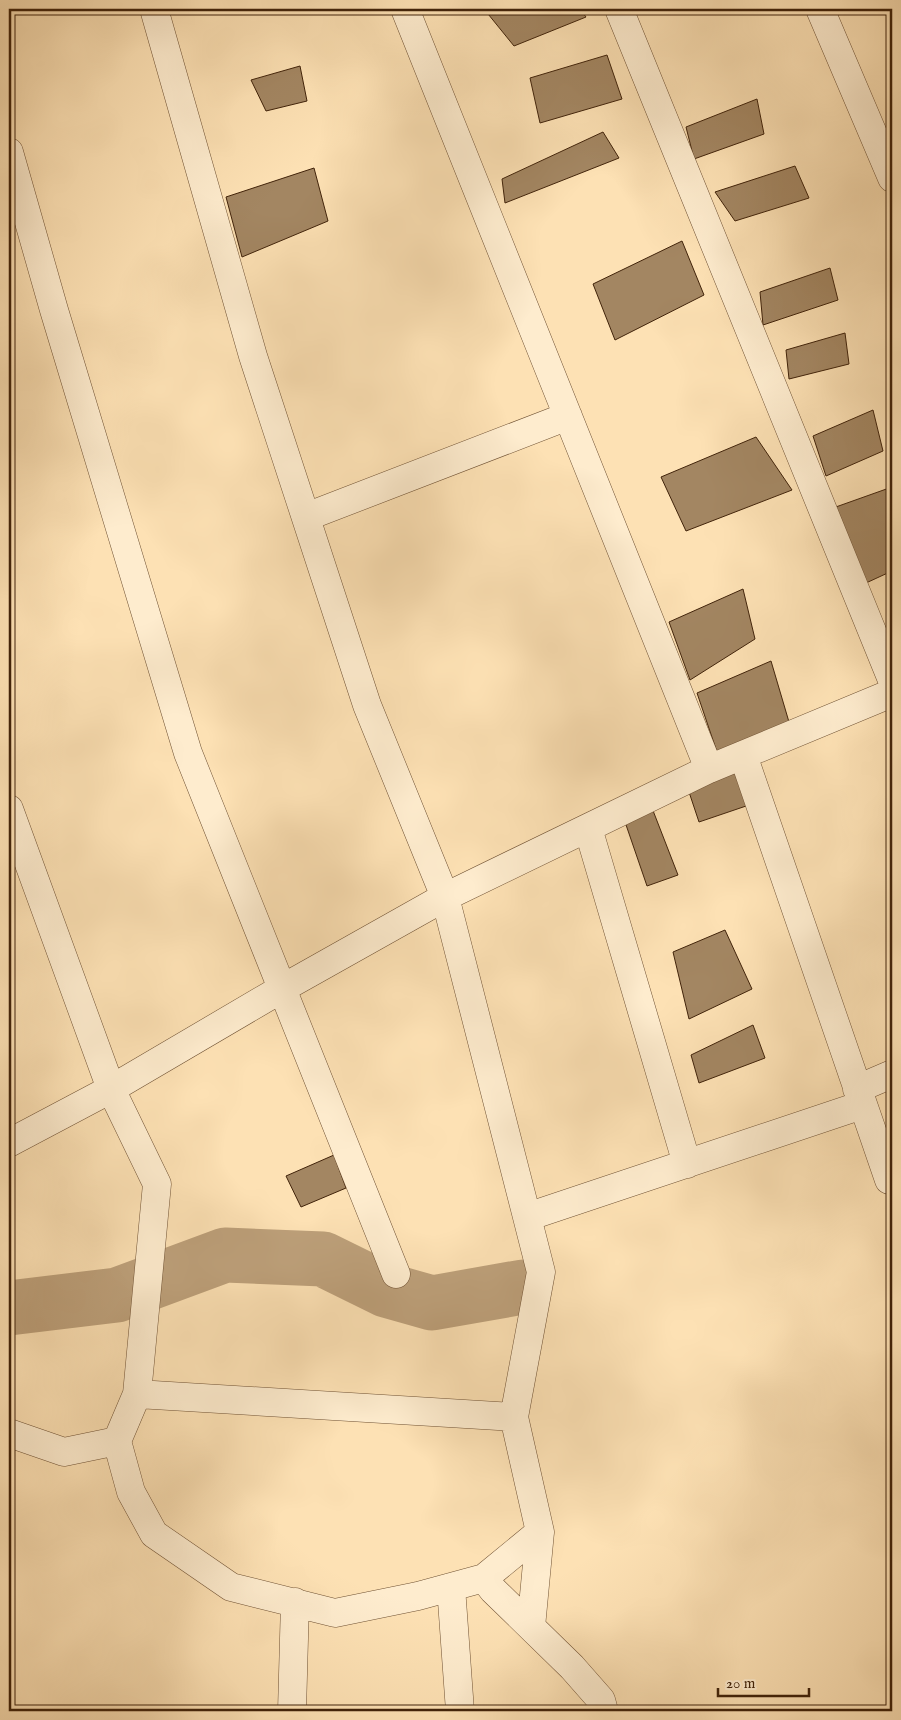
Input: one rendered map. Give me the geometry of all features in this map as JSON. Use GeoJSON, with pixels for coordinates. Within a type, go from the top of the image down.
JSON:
{"type":"FeatureCollection","features":[{"type":"Feature","properties":{"kind":"street"},"geometry":{"type":"LineString","coordinates":[[154,9],[253,356],[367,705],[445,897],[541,1272],[514,1417],[540,1532],[531,1627]]}},
{"type":"Feature","properties":{"kind":"street"},"geometry":{"type":"LineString","coordinates":[[405,9],[709,769]]}},
{"type":"Feature","properties":{"kind":"street"},"geometry":{"type":"LineString","coordinates":[[619,9],[892,680]]}},
{"type":"Feature","properties":{"kind":"street"},"geometry":{"type":"LineString","coordinates":[[820,9],[892,178]]}},
{"type":"Feature","properties":{"kind":"street"},"geometry":{"type":"LineString","coordinates":[[9,152],[54,310],[188,752],[396,1274]]}},
{"type":"Feature","properties":{"kind":"street"},"geometry":{"type":"LineString","coordinates":[[306,517],[568,416]]}},
{"type":"Feature","properties":{"kind":"street"},"geometry":{"type":"LineString","coordinates":[[9,1143],[110,1090],[283,988],[445,897],[709,769],[892,693]]}},
{"type":"Feature","properties":{"kind":"street"},"geometry":{"type":"LineString","coordinates":[[744,755],[889,1180]]}},
{"type":"Feature","properties":{"kind":"street"},"geometry":{"type":"LineString","coordinates":[[9,809],[110,1090],[157,1184],[137,1393],[116,1441],[131,1492],[154,1534],[231,1587],[335,1613],[418,1596],[484,1578],[540,1532]]}},
{"type":"Feature","properties":{"kind":"street"},"geometry":{"type":"LineString","coordinates":[[588,828],[687,1164]]}},
{"type":"Feature","properties":{"kind":"street"},"geometry":{"type":"LineString","coordinates":[[527,1217],[687,1164],[860,1097],[892,1074]]}},
{"type":"Feature","properties":{"kind":"street"},"geometry":{"type":"LineString","coordinates":[[137,1393],[514,1417]]}},
{"type":"Feature","properties":{"kind":"street"},"geometry":{"type":"LineString","coordinates":[[9,1433],[64,1452],[116,1441]]}},
{"type":"Feature","properties":{"kind":"street"},"geometry":{"type":"LineString","coordinates":[[484,1578],[493,1590],[572,1667],[601,1700],[604,1711]]}},
{"type":"Feature","properties":{"kind":"street"},"geometry":{"type":"LineString","coordinates":[[451,1587],[460,1711]]}},
{"type":"Feature","properties":{"kind":"street"},"geometry":{"type":"LineString","coordinates":[[292,1711],[295,1602]]}},
{"type":"Feature","properties":{"kind":"building"},"geometry":{"type":"Polygon","coordinates":[[[484,9],[580,9],[586,17],[514,46],[484,9]]]}},
{"type":"Feature","properties":{"kind":"building"},"geometry":{"type":"Polygon","coordinates":[[[607,55],[622,99],[540,123],[530,78],[607,55]]]}},
{"type":"Feature","properties":{"kind":"building"},"geometry":{"type":"Polygon","coordinates":[[[300,66],[307,101],[266,111],[251,80],[300,66]]]}},
{"type":"Feature","properties":{"kind":"building"},"geometry":{"type":"Polygon","coordinates":[[[757,99],[764,134],[694,159],[686,127],[757,99]]]}},
{"type":"Feature","properties":{"kind":"building"},"geometry":{"type":"Polygon","coordinates":[[[603,132],[619,158],[505,203],[502,179],[603,132]]]}},
{"type":"Feature","properties":{"kind":"building"},"geometry":{"type":"Polygon","coordinates":[[[795,166],[809,198],[735,221],[715,192],[795,166]]]}},
{"type":"Feature","properties":{"kind":"building"},"geometry":{"type":"Polygon","coordinates":[[[314,168],[328,221],[242,257],[226,197],[314,168]]]}},
{"type":"Feature","properties":{"kind":"building"},"geometry":{"type":"Polygon","coordinates":[[[682,241],[704,295],[615,340],[593,284],[682,241]]]}},
{"type":"Feature","properties":{"kind":"building"},"geometry":{"type":"Polygon","coordinates":[[[830,268],[838,300],[763,325],[760,292],[830,268]]]}},
{"type":"Feature","properties":{"kind":"building"},"geometry":{"type":"Polygon","coordinates":[[[845,333],[849,364],[789,379],[786,350],[845,333]]]}},
{"type":"Feature","properties":{"kind":"building"},"geometry":{"type":"Polygon","coordinates":[[[873,410],[883,451],[826,476],[813,436],[873,410]]]}},
{"type":"Feature","properties":{"kind":"building"},"geometry":{"type":"Polygon","coordinates":[[[756,437],[792,490],[686,531],[661,477],[756,437]]]}},
{"type":"Feature","properties":{"kind":"building"},"geometry":{"type":"Polygon","coordinates":[[[892,487],[892,571],[866,583],[833,508],[892,487]]]}},
{"type":"Feature","properties":{"kind":"building"},"geometry":{"type":"Polygon","coordinates":[[[743,589],[755,639],[690,680],[669,622],[743,589]]]}},
{"type":"Feature","properties":{"kind":"building"},"geometry":{"type":"Polygon","coordinates":[[[771,661],[789,722],[718,755],[697,693],[771,661]]]}},
{"type":"Feature","properties":{"kind":"building"},"geometry":{"type":"Polygon","coordinates":[[[740,765],[752,804],[699,822],[687,786],[740,765]]]}},
{"type":"Feature","properties":{"kind":"building"},"geometry":{"type":"Polygon","coordinates":[[[652,808],[678,875],[647,886],[624,819],[652,808]]]}},
{"type":"Feature","properties":{"kind":"building"},"geometry":{"type":"Polygon","coordinates":[[[725,930],[752,989],[689,1019],[673,952],[725,930]]]}},
{"type":"Feature","properties":{"kind":"building"},"geometry":{"type":"Polygon","coordinates":[[[753,1025],[765,1058],[699,1083],[691,1055],[753,1025]]]}},
{"type":"Feature","properties":{"kind":"building"},"geometry":{"type":"Polygon","coordinates":[[[334,1155],[346,1188],[301,1207],[286,1176],[334,1155]]]}},
{"type":"Feature","properties":{"kind":"waterway"},"geometry":{"type":"LineString","coordinates":[[9,1308],[117,1295],[225,1255],[323,1259],[386,1290],[432,1303],[523,1287]]}}]}
